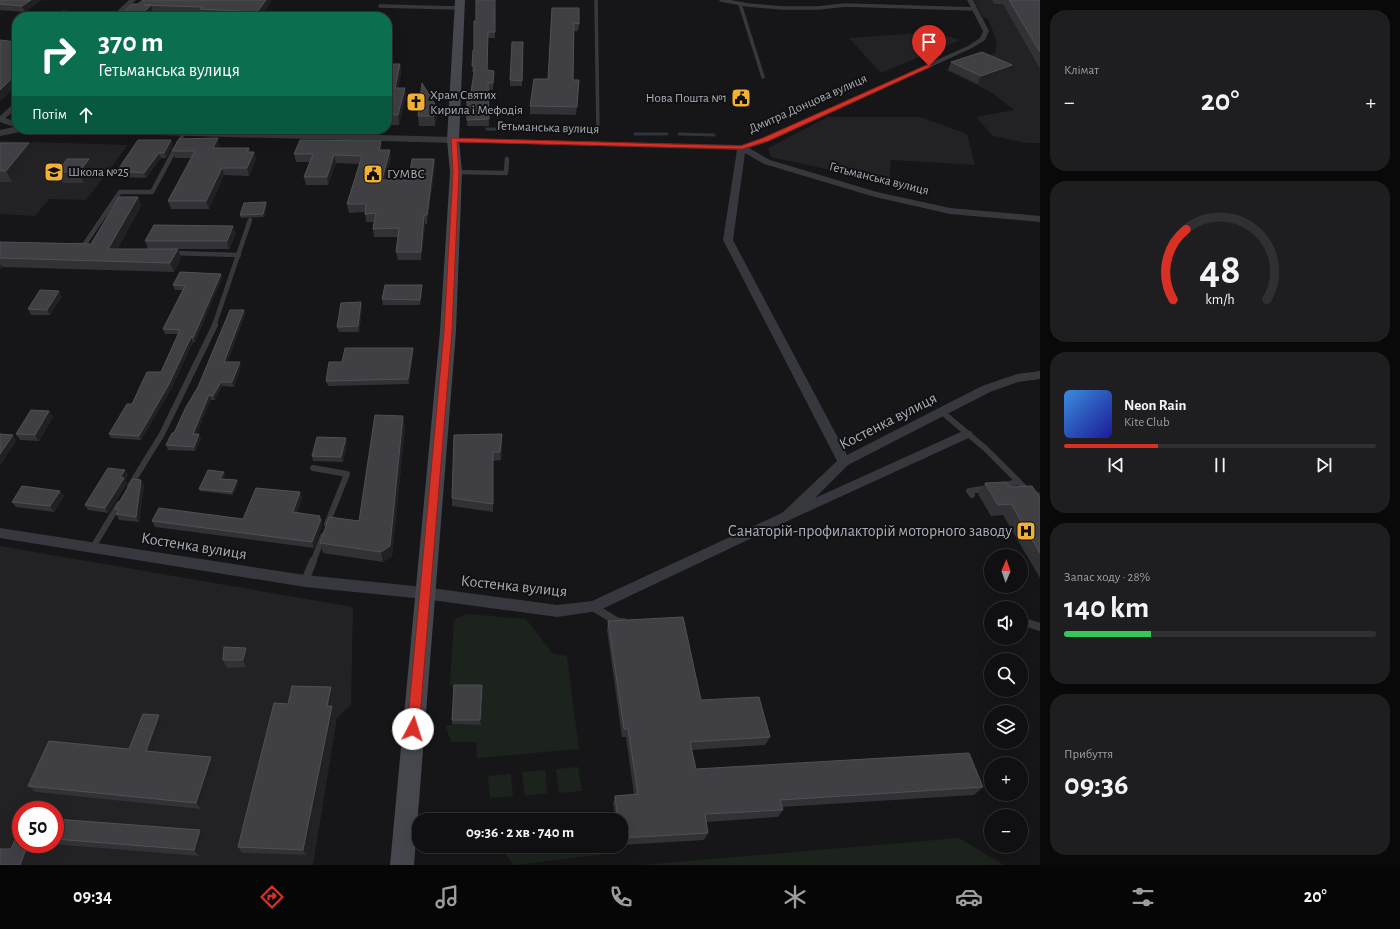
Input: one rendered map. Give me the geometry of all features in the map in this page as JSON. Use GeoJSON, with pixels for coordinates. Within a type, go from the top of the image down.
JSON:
{"type":"FeatureCollection","features":[{"type":"Feature","properties":{"kind":"main road"},"geometry":{"type":"LineString","coordinates":[[402,865],[424,593],[448,331],[456,172],[453,140],[459,4]]}},
{"type":"Feature","properties":{"kind":"street"},"geometry":{"type":"LineString","coordinates":[[120,12],[133,0]]}},
{"type":"Feature","properties":{"kind":"street","name":"Дмитра Донцова вулиця"},"geometry":{"type":"LineString","coordinates":[[844,462],[728,240],[742,148],[765,140],[970,47],[983,39],[986,31],[970,0]]}},
{"type":"Feature","properties":{"kind":"street"},"geometry":{"type":"LineString","coordinates":[[12,108],[0,119],[12,123]]}},
{"type":"Feature","properties":{"kind":"street"},"geometry":{"type":"LineString","coordinates":[[0,133],[12,131]]}},
{"type":"Feature","properties":{"kind":"street","name":"Гетьманська вулиця"},"geometry":{"type":"LineString","coordinates":[[222,134],[742,148],[767,162],[875,194],[950,211],[1040,219]]}},
{"type":"Feature","properties":{"kind":"street","name":"Костенка вулиця"},"geometry":{"type":"LineString","coordinates":[[0,533],[305,581],[424,593],[557,611],[593,607],[787,517],[844,462],[986,389],[1017,378],[1040,375]]}},
{"type":"Feature","properties":{"kind":"street"},"geometry":{"type":"LineString","coordinates":[[787,517],[967,434]]}},
{"type":"Feature","properties":{"kind":"lane"},"geometry":{"type":"LineString","coordinates":[[596,0],[598,132]]}},
{"type":"Feature","properties":{"kind":"lane"},"geometry":{"type":"LineString","coordinates":[[722,0],[740,4],[833,9],[845,5],[975,9]]}},
{"type":"Feature","properties":{"kind":"lane"},"geometry":{"type":"LineString","coordinates":[[842,0],[845,5]]}},
{"type":"Feature","properties":{"kind":"lane"},"geometry":{"type":"LineString","coordinates":[[380,6],[459,4]]}},
{"type":"Feature","properties":{"kind":"lane"},"geometry":{"type":"LineString","coordinates":[[740,4],[763,77]]}},
{"type":"Feature","properties":{"kind":"lane"},"geometry":{"type":"LineString","coordinates":[[69,245],[84,245],[120,192],[152,192],[164,167],[183,134]]}},
{"type":"Feature","properties":{"kind":"lane"},"geometry":{"type":"LineString","coordinates":[[456,172],[506,173],[507,159]]}},
{"type":"Feature","properties":{"kind":"lane"},"geometry":{"type":"LineString","coordinates":[[126,494],[162,434],[215,323],[250,220]]}},
{"type":"Feature","properties":{"kind":"lane"},"geometry":{"type":"LineString","coordinates":[[168,253],[239,255]]}},
{"type":"Feature","properties":{"kind":"lane"},"geometry":{"type":"LineString","coordinates":[[942,412],[1018,482],[1040,497]]}},
{"type":"Feature","properties":{"kind":"lane"},"geometry":{"type":"LineString","coordinates":[[305,581],[347,474],[313,468]]}},
{"type":"Feature","properties":{"kind":"lane"},"geometry":{"type":"LineString","coordinates":[[972,495],[970,491],[1018,482]]}},
{"type":"Feature","properties":{"kind":"lane"},"geometry":{"type":"LineString","coordinates":[[93,547],[122,500]]}},
{"type":"Feature","properties":{"kind":"lane"},"geometry":{"type":"LineString","coordinates":[[593,607],[618,622],[634,621]]}},
{"type":"Feature","properties":{"kind":"lane"},"geometry":{"type":"LineString","coordinates":[[1028,623],[1040,627]]}},
{"type":"Feature","properties":{"kind":"shaded area"},"geometry":{"type":"Polygon","coordinates":[[[974,0],[1040,0],[1040,143],[1027,143],[993,136],[976,117],[1014,110],[991,92],[946,70],[995,53],[997,42],[988,19],[983,17],[974,0]]]}},
{"type":"Feature","properties":{"kind":"shaded area"},"geometry":{"type":"Polygon","coordinates":[[[934,32],[960,40],[881,73],[849,38],[934,32]]]}},
{"type":"Feature","properties":{"kind":"shaded area"},"geometry":{"type":"Polygon","coordinates":[[[828,117],[920,117],[967,134],[975,165],[891,160],[889,183],[771,157],[768,148],[828,117]]]}},
{"type":"Feature","properties":{"kind":"shaded area","name":"Школа №25"},"geometry":{"type":"Polygon","coordinates":[[[0,141],[128,145],[86,200],[49,199],[35,216],[0,214],[0,141]]]}},
{"type":"Feature","properties":{"kind":"shaded area"},"geometry":{"type":"Polygon","coordinates":[[[0,546],[353,607],[351,705],[337,718],[313,865],[0,865],[0,546]]]}},
{"type":"Feature","properties":{"kind":"shaded area"},"geometry":{"type":"Polygon","coordinates":[[[467,614],[526,619],[553,654],[567,656],[579,749],[477,758],[476,742],[451,742],[446,727],[452,724],[480,725],[450,684],[454,620],[467,614]]]}},
{"type":"Feature","properties":{"kind":"shaded area"},"geometry":{"type":"Polygon","coordinates":[[[578,767],[582,791],[559,793],[556,769],[578,767]]]}},
{"type":"Feature","properties":{"kind":"shaded area"},"geometry":{"type":"Polygon","coordinates":[[[545,770],[547,793],[525,796],[522,772],[545,770]]]}},
{"type":"Feature","properties":{"kind":"shaded area"},"geometry":{"type":"Polygon","coordinates":[[[511,774],[513,796],[490,798],[488,776],[511,774]]]}},
{"type":"Feature","properties":{"kind":"shaded area"},"geometry":{"type":"Polygon","coordinates":[[[959,838],[1004,865],[642,865],[959,838]]]}},
{"type":"Feature","properties":{"kind":"shaded area"},"geometry":{"type":"Polygon","coordinates":[[[505,853],[616,853],[514,865],[505,853]]]}},
{"type":"Feature","properties":{"kind":"building"},"geometry":{"type":"Polygon","coordinates":[[[0,0],[31,0],[22,6],[0,4],[0,0]]]}},
{"type":"Feature","properties":{"kind":"building"},"geometry":{"type":"Polygon","coordinates":[[[143,0],[266,0],[257,12],[200,9],[202,7],[151,5],[144,12],[123,12],[132,4],[138,4],[143,0]]]}},
{"type":"Feature","properties":{"kind":"building"},"geometry":{"type":"Polygon","coordinates":[[[476,0],[495,0],[495,32],[488,32],[487,70],[494,71],[493,83],[488,83],[489,119],[467,120],[467,92],[471,92],[475,66],[472,66],[474,50],[474,21],[476,21],[476,0]]]}},
{"type":"Feature","properties":{"kind":"building"},"geometry":{"type":"Polygon","coordinates":[[[1009,0],[1040,0],[1040,52],[1009,0]]]}},
{"type":"Feature","properties":{"kind":"building"},"geometry":{"type":"Polygon","coordinates":[[[552,8],[579,8],[579,24],[574,23],[573,80],[579,80],[577,107],[530,106],[534,79],[548,79],[552,8]]]}},
{"type":"Feature","properties":{"kind":"building"},"geometry":{"type":"Polygon","coordinates":[[[0,40],[12,41],[12,78],[0,90],[0,40]]]}},
{"type":"Feature","properties":{"kind":"building"},"geometry":{"type":"Polygon","coordinates":[[[512,42],[523,42],[522,81],[510,80],[512,42]]]}},
{"type":"Feature","properties":{"kind":"building"},"geometry":{"type":"Polygon","coordinates":[[[982,52],[1012,65],[981,76],[951,62],[982,52]]]}},
{"type":"Feature","properties":{"kind":"building"},"geometry":{"type":"Polygon","coordinates":[[[392,64],[400,64],[395,88],[405,88],[398,115],[392,115],[392,64]]]}},
{"type":"Feature","properties":{"kind":"building"},"geometry":{"type":"Polygon","coordinates":[[[422,83],[436,106],[434,116],[418,116],[422,83]]]}},
{"type":"Feature","properties":{"kind":"building"},"geometry":{"type":"Polygon","coordinates":[[[218,138],[213,148],[249,148],[247,152],[254,152],[247,168],[222,168],[206,201],[168,201],[195,151],[172,151],[179,139],[218,138]]]}},
{"type":"Feature","properties":{"kind":"building"},"geometry":{"type":"Polygon","coordinates":[[[138,140],[171,140],[164,153],[159,153],[144,173],[117,171],[138,140]]]}},
{"type":"Feature","properties":{"kind":"building"},"geometry":{"type":"Polygon","coordinates":[[[300,140],[381,141],[379,150],[390,150],[382,180],[409,180],[412,159],[434,159],[427,215],[424,215],[421,252],[396,252],[399,228],[373,229],[376,213],[365,214],[366,204],[347,204],[362,156],[334,155],[327,177],[304,177],[313,154],[294,154],[300,140]]]}},
{"type":"Feature","properties":{"kind":"building"},"geometry":{"type":"Polygon","coordinates":[[[1,143],[29,143],[6,171],[0,171],[1,143]]]}},
{"type":"Feature","properties":{"kind":"building"},"geometry":{"type":"Polygon","coordinates":[[[67,159],[89,159],[79,172],[58,172],[67,159]]]}},
{"type":"Feature","properties":{"kind":"building"},"geometry":{"type":"Polygon","coordinates":[[[119,197],[138,197],[108,249],[178,249],[170,263],[0,258],[0,242],[91,244],[119,197]]]}},
{"type":"Feature","properties":{"kind":"building"},"geometry":{"type":"Polygon","coordinates":[[[266,202],[263,214],[240,215],[244,203],[266,202]]]}},
{"type":"Feature","properties":{"kind":"building"},"geometry":{"type":"Polygon","coordinates":[[[154,225],[233,226],[227,241],[145,241],[154,225]]]}},
{"type":"Feature","properties":{"kind":"building"},"geometry":{"type":"Polygon","coordinates":[[[180,272],[221,274],[193,338],[191,337],[169,384],[139,436],[109,434],[127,404],[132,404],[147,372],[161,372],[180,330],[163,329],[185,286],[173,285],[180,272]]]}},
{"type":"Feature","properties":{"kind":"building"},"geometry":{"type":"Polygon","coordinates":[[[385,285],[422,285],[420,300],[382,299],[385,285]]]}},
{"type":"Feature","properties":{"kind":"building"},"geometry":{"type":"Polygon","coordinates":[[[40,290],[59,291],[47,310],[28,309],[40,290]]]}},
{"type":"Feature","properties":{"kind":"building"},"geometry":{"type":"Polygon","coordinates":[[[361,302],[358,326],[337,327],[341,303],[361,302]]]}},
{"type":"Feature","properties":{"kind":"building"},"geometry":{"type":"Polygon","coordinates":[[[230,310],[244,310],[224,362],[240,362],[232,382],[221,382],[213,396],[209,395],[193,434],[199,434],[194,447],[166,445],[172,433],[174,433],[186,407],[198,387],[230,310]]]}},
{"type":"Feature","properties":{"kind":"building"},"geometry":{"type":"Polygon","coordinates":[[[345,348],[413,348],[408,379],[326,381],[329,362],[342,362],[345,348]]]}},
{"type":"Feature","properties":{"kind":"building"},"geometry":{"type":"Polygon","coordinates":[[[31,410],[49,411],[35,435],[16,434],[31,410]]]}},
{"type":"Feature","properties":{"kind":"building"},"geometry":{"type":"Polygon","coordinates":[[[375,415],[403,416],[390,546],[381,552],[320,543],[329,517],[359,521],[375,415]]]}},
{"type":"Feature","properties":{"kind":"building"},"geometry":{"type":"Polygon","coordinates":[[[0,434],[13,435],[0,454],[0,434]]]}},
{"type":"Feature","properties":{"kind":"building"},"geometry":{"type":"Polygon","coordinates":[[[502,434],[500,452],[493,452],[493,504],[452,498],[454,435],[502,434]]]}},
{"type":"Feature","properties":{"kind":"building"},"geometry":{"type":"Polygon","coordinates":[[[317,437],[346,438],[341,457],[312,456],[317,437]]]}},
{"type":"Feature","properties":{"kind":"building"},"geometry":{"type":"Polygon","coordinates":[[[108,468],[125,470],[120,477],[124,478],[105,508],[85,505],[108,468]]]}},
{"type":"Feature","properties":{"kind":"building"},"geometry":{"type":"Polygon","coordinates":[[[208,470],[224,472],[220,479],[237,480],[232,492],[199,489],[208,470]]]}},
{"type":"Feature","properties":{"kind":"building"},"geometry":{"type":"Polygon","coordinates":[[[133,479],[141,480],[136,517],[116,514],[119,510],[115,509],[133,479]]]}},
{"type":"Feature","properties":{"kind":"building"},"geometry":{"type":"Polygon","coordinates":[[[1006,482],[1010,487],[1032,486],[1040,498],[1040,553],[1011,504],[998,505],[985,483],[1006,482]]]}},
{"type":"Feature","properties":{"kind":"building"},"geometry":{"type":"Polygon","coordinates":[[[22,486],[60,491],[50,506],[12,502],[22,486]]]}},
{"type":"Feature","properties":{"kind":"building"},"geometry":{"type":"Polygon","coordinates":[[[256,488],[300,492],[293,512],[320,516],[319,519],[321,519],[312,542],[152,521],[159,508],[243,519],[256,488]]]}},
{"type":"Feature","properties":{"kind":"building"},"geometry":{"type":"Polygon","coordinates":[[[683,617],[701,700],[759,697],[770,737],[690,742],[696,769],[969,753],[983,787],[780,800],[783,810],[705,814],[708,833],[628,838],[628,813],[617,813],[615,796],[638,794],[628,729],[624,729],[608,621],[683,617]]]}},
{"type":"Feature","properties":{"kind":"building"},"geometry":{"type":"Polygon","coordinates":[[[224,647],[246,648],[243,660],[223,660],[224,647]]]}},
{"type":"Feature","properties":{"kind":"building"},"geometry":{"type":"Polygon","coordinates":[[[454,685],[482,685],[480,720],[452,720],[454,685]]]}},
{"type":"Feature","properties":{"kind":"building"},"geometry":{"type":"Polygon","coordinates":[[[292,686],[331,687],[327,706],[332,706],[303,850],[238,847],[274,703],[288,704],[292,686]]]}},
{"type":"Feature","properties":{"kind":"building"},"geometry":{"type":"Polygon","coordinates":[[[143,714],[159,715],[146,751],[211,757],[196,803],[28,786],[49,741],[129,749],[143,714]]]}},
{"type":"Feature","properties":{"kind":"building"},"geometry":{"type":"Polygon","coordinates":[[[64,820],[200,830],[194,850],[64,840],[64,820]]]}},
{"type":"Feature","properties":{"kind":"building"},"geometry":{"type":"Polygon","coordinates":[[[12,847],[12,853],[25,853],[20,865],[0,865],[0,849],[11,849],[12,847]]]}},
{"type":"Feature","properties":{"kind":"waterway"},"geometry":{"type":"LineString","coordinates":[[487,129],[579,132]]}},
{"type":"Feature","properties":{"kind":"waterway"},"geometry":{"type":"LineString","coordinates":[[635,134],[667,134]]}},
{"type":"Feature","properties":{"kind":"waterway"},"geometry":{"type":"LineString","coordinates":[[679,134],[714,135]]}},
{"type":"Feature","properties":{"kind":"place","name":"Нова Пошта №1"},"geometry":{"type":"Point","coordinates":[741,98]}},
{"type":"Feature","properties":{"kind":"place","name":"Храм Святих Кирила і Мефодія"},"geometry":{"type":"Point","coordinates":[416,102]}},
{"type":"Feature","properties":{"kind":"place","name":"Школа №25"},"geometry":{"type":"Point","coordinates":[54,172]}},
{"type":"Feature","properties":{"kind":"place","name":"ГУМВС"},"geometry":{"type":"Point","coordinates":[373,174]}},
{"type":"Feature","properties":{"kind":"place","name":"Санаторій-профилакторій моторного заводу"},"geometry":{"type":"Point","coordinates":[1026,531]}},
{"type":"Feature","properties":{"kind":"route"},"geometry":{"type":"LineString","coordinates":[[413,729],[448,331],[456,172],[453,140],[742,148],[765,140],[929,66]]}}]}
